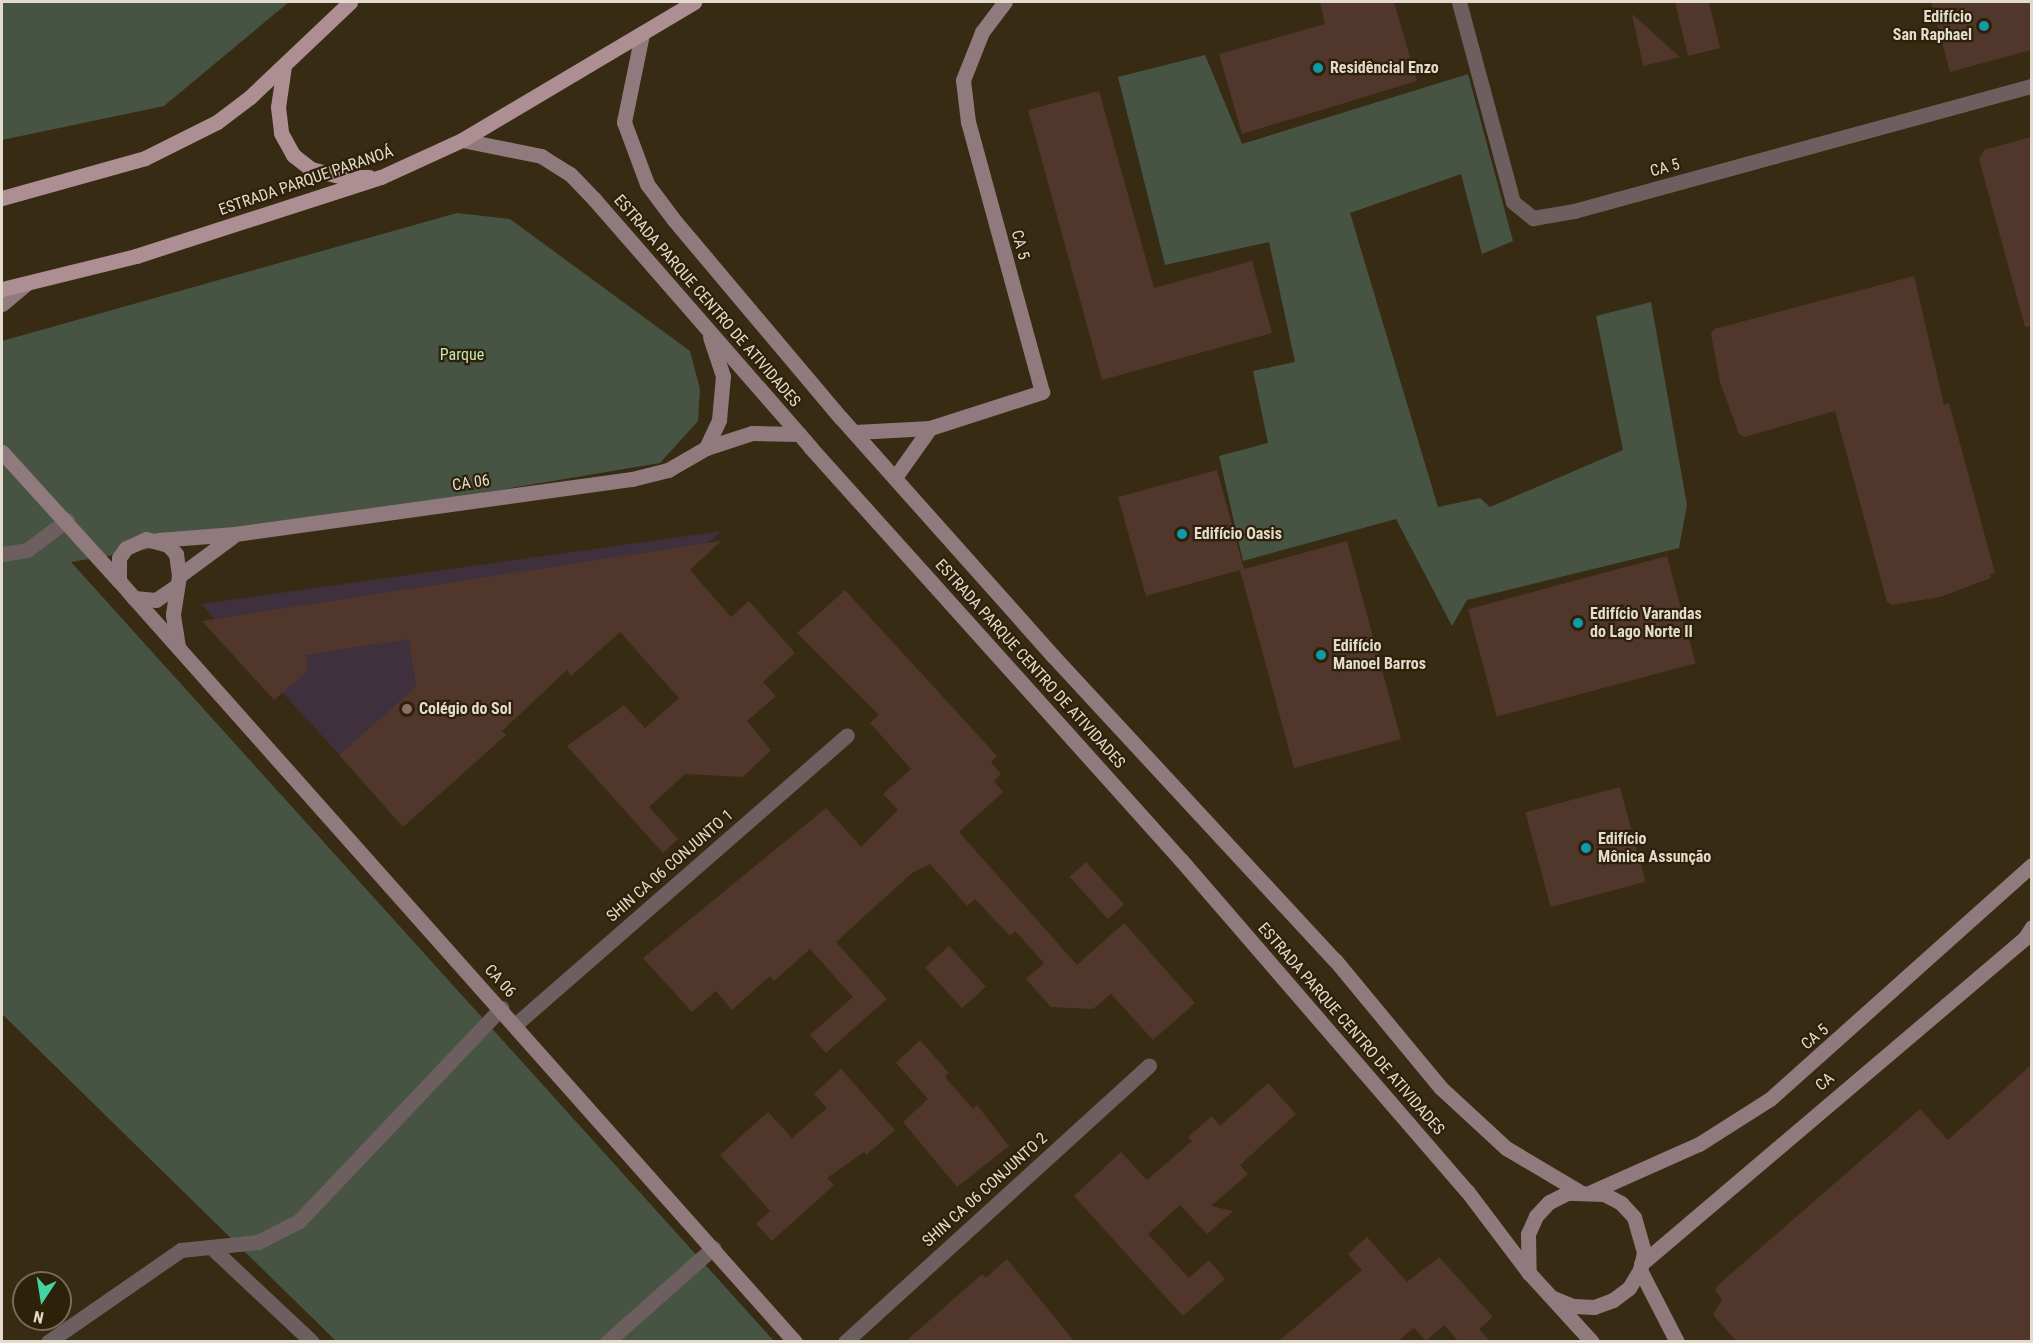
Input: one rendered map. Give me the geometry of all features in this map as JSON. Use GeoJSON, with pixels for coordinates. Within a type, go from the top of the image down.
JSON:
{"type":"FeatureCollection","features":[{"type":"Feature","properties":{"kind":"main road"},"geometry":{"type":"LineString","coordinates":[[2,198],[145,158],[217,122],[284,66],[350,2]]}},
{"type":"Feature","properties":{"kind":"main road","name":"ESTRADA PARQUE PARANOÁ"},"geometry":{"type":"LineString","coordinates":[[2,289],[136,256],[381,177],[462,140],[694,2]]}},
{"type":"Feature","properties":{"kind":"main road"},"geometry":{"type":"LineString","coordinates":[[284,66],[278,107],[281,133],[293,155],[311,169],[343,177],[381,177]]}},
{"type":"Feature","properties":{"kind":"street","name":"CA 5"},"geometry":{"type":"LineString","coordinates":[[855,432],[930,428],[1042,392],[968,122],[963,80],[982,32],[1005,2]]}},
{"type":"Feature","properties":{"kind":"street","name":"CA 5"},"geometry":{"type":"LineString","coordinates":[[1459,2],[1513,202],[1533,218],[1574,211],[2031,86]]}},
{"type":"Feature","properties":{"kind":"street","name":"ESTRADA PARQUE CENTRO DE ATIVIDADES"},"geometry":{"type":"LineString","coordinates":[[642,34],[624,122],[647,184],[855,432],[1053,656],[1335,960],[1441,1088],[1506,1148],[1586,1192]]}},
{"type":"Feature","properties":{"kind":"street","name":"ESTRADA PARQUE CENTRO DE ATIVIDADES"},"geometry":{"type":"LineString","coordinates":[[462,140],[541,156],[570,174],[799,434],[1181,860],[1467,1191],[1529,1273]]}},
{"type":"Feature","properties":{"kind":"street"},"geometry":{"type":"LineString","coordinates":[[2,304],[25,285]]}},
{"type":"Feature","properties":{"kind":"street"},"geometry":{"type":"LineString","coordinates":[[706,448],[719,420],[723,376],[707,329]]}},
{"type":"Feature","properties":{"kind":"street"},"geometry":{"type":"LineString","coordinates":[[896,476],[930,428]]}},
{"type":"Feature","properties":{"kind":"street","name":"CA 06"},"geometry":{"type":"LineString","coordinates":[[795,1341],[516,1024],[196,672],[178,646],[163,635],[119,581],[119,558],[126,548],[146,539],[235,534],[632,479],[668,470],[706,448],[752,433],[799,434]]}},
{"type":"Feature","properties":{"kind":"street"},"geometry":{"type":"LineString","coordinates":[[2,452],[67,520],[119,581]]}},
{"type":"Feature","properties":{"kind":"street"},"geometry":{"type":"LineString","coordinates":[[2,554],[27,550],[67,520]]}},
{"type":"Feature","properties":{"kind":"street","name":"CA 06"},"geometry":{"type":"LineString","coordinates":[[134,598],[156,600],[235,534]]}},
{"type":"Feature","properties":{"kind":"street","name":"CA 06"},"geometry":{"type":"LineString","coordinates":[[158,540],[176,554],[177,582],[173,615],[178,646]]}},
{"type":"Feature","properties":{"kind":"street","name":"SHIN CA 06 CONJUNTO 1"},"geometry":{"type":"LineString","coordinates":[[516,1024],[847,735]]}},
{"type":"Feature","properties":{"kind":"street","name":"CA 5"},"geometry":{"type":"LineString","coordinates":[[1586,1192],[1699,1144],[1770,1099],[2031,865]]}},
{"type":"Feature","properties":{"kind":"street","name":"CA"},"geometry":{"type":"LineString","coordinates":[[1640,1267],[2025,938],[2031,927]]}},
{"type":"Feature","properties":{"kind":"street"},"geometry":{"type":"LineString","coordinates":[[48,1341],[181,1250],[195,1246],[212,1248],[258,1242],[299,1221],[501,1008]]}},
{"type":"Feature","properties":{"kind":"street","name":"SHIN CA 06 CONJUNTO 2"},"geometry":{"type":"LineString","coordinates":[[845,1341],[1149,1065]]}},
{"type":"Feature","properties":{"kind":"street"},"geometry":{"type":"LineString","coordinates":[[1553,1298],[1573,1306],[1594,1307],[1613,1300],[1629,1288],[1640,1267],[1641,1233],[1634,1216],[1621,1203],[1586,1192],[1549,1202],[1536,1216],[1528,1234],[1529,1273],[1592,1341]]}},
{"type":"Feature","properties":{"kind":"street"},"geometry":{"type":"LineString","coordinates":[[212,1248],[312,1341]]}},
{"type":"Feature","properties":{"kind":"street"},"geometry":{"type":"LineString","coordinates":[[607,1341],[713,1248]]}},
{"type":"Feature","properties":{"kind":"street"},"geometry":{"type":"LineString","coordinates":[[1640,1267],[1677,1341]]}},
{"type":"Feature","properties":{"kind":"shaded area","name":"Colégio do Sol"},"geometry":{"type":"Polygon","coordinates":[[[722,531],[394,814],[201,604],[722,531]]]}},
{"type":"Feature","properties":{"kind":"green space"},"geometry":{"type":"Polygon","coordinates":[[[2,2],[289,2],[164,106],[2,140],[2,2]]]}},
{"type":"Feature","properties":{"kind":"green space"},"geometry":{"type":"Polygon","coordinates":[[[1205,55],[1242,144],[1468,74],[1513,241],[1482,254],[1461,174],[1350,213],[1438,507],[1480,498],[1490,507],[1623,450],[1596,316],[1651,302],[1687,505],[1679,548],[1467,600],[1452,626],[1396,519],[1243,561],[1219,456],[1268,443],[1253,371],[1295,362],[1269,242],[1165,265],[1118,77],[1205,55]]]}},
{"type":"Feature","properties":{"kind":"green space","name":"Parque"},"geometry":{"type":"Polygon","coordinates":[[[457,213],[510,219],[690,351],[700,389],[698,421],[660,463],[71,562],[774,1341],[336,1341],[2,1014],[2,341],[457,213]]]}},
{"type":"Feature","properties":{"kind":"building","name":"Residêncial Enzo"},"geometry":{"type":"Polygon","coordinates":[[[1320,2],[1394,2],[1417,81],[1242,134],[1219,54],[1325,24],[1320,2]]]}},
{"type":"Feature","properties":{"kind":"building"},"geometry":{"type":"Polygon","coordinates":[[[1675,2],[1709,2],[1720,48],[1688,56],[1675,2]]]}},
{"type":"Feature","properties":{"kind":"building","name":"Edifício San Raphael"},"geometry":{"type":"Polygon","coordinates":[[[1931,2],[2031,2],[2031,50],[1950,72],[1931,2]]]}},
{"type":"Feature","properties":{"kind":"building"},"geometry":{"type":"Polygon","coordinates":[[[1632,14],[1680,57],[1643,66],[1632,14]]]}},
{"type":"Feature","properties":{"kind":"building"},"geometry":{"type":"Polygon","coordinates":[[[1099,91],[1154,288],[1252,261],[1272,333],[1102,380],[1028,110],[1099,91]]]}},
{"type":"Feature","properties":{"kind":"building"},"geometry":{"type":"Polygon","coordinates":[[[2031,137],[2031,326],[2025,327],[1979,159],[1984,150],[2031,137]]]}},
{"type":"Feature","properties":{"kind":"building"},"geometry":{"type":"Polygon","coordinates":[[[1914,276],[1944,405],[1949,403],[1995,573],[1990,574],[1991,578],[1940,597],[1892,605],[1887,602],[1835,411],[1744,437],[1739,434],[1720,382],[1711,334],[1714,329],[1914,276]]]}},
{"type":"Feature","properties":{"kind":"building","name":"Edifício Manoel Barros"},"geometry":{"type":"Polygon","coordinates":[[[1217,470],[1244,569],[1347,541],[1401,739],[1294,768],[1240,570],[1146,596],[1118,497],[1217,470]]]}},
{"type":"Feature","properties":{"kind":"building"},"geometry":{"type":"Polygon","coordinates":[[[721,541],[690,570],[731,617],[749,601],[795,653],[763,682],[776,696],[747,721],[771,750],[743,777],[685,774],[649,807],[678,839],[663,853],[567,746],[624,705],[645,728],[679,698],[620,632],[571,676],[567,670],[502,731],[506,735],[403,827],[339,755],[416,687],[409,639],[305,655],[308,671],[274,700],[202,621],[721,541]]]}},
{"type":"Feature","properties":{"kind":"building","name":"Edifício Varandas do Lago Norte II"},"geometry":{"type":"Polygon","coordinates":[[[1667,556],[1696,663],[1497,717],[1468,609],[1667,556]]]}},
{"type":"Feature","properties":{"kind":"building"},"geometry":{"type":"Polygon","coordinates":[[[845,590],[997,756],[991,762],[1001,774],[994,781],[1003,792],[959,832],[1077,965],[1124,923],[1195,1003],[1153,1040],[1111,994],[1093,1009],[1051,1007],[1026,979],[1044,963],[1015,931],[1010,936],[975,899],[967,906],[930,864],[912,873],[836,942],[887,999],[826,1053],[810,1035],[853,997],[810,949],[774,981],[770,976],[732,1010],[716,991],[692,1012],[643,958],[826,808],[861,847],[898,810],[883,794],[911,769],[870,723],[879,715],[797,633],[845,590]]]}},
{"type":"Feature","properties":{"kind":"building","name":"Edifício Mônica Assunção"},"geometry":{"type":"Polygon","coordinates":[[[1620,787],[1645,882],[1551,907],[1525,812],[1620,787]]]}},
{"type":"Feature","properties":{"kind":"building"},"geometry":{"type":"Polygon","coordinates":[[[1086,862],[1124,904],[1108,919],[1070,877],[1086,862]]]}},
{"type":"Feature","properties":{"kind":"building"},"geometry":{"type":"Polygon","coordinates":[[[949,946],[986,987],[962,1008],[925,967],[949,946]]]}},
{"type":"Feature","properties":{"kind":"building"},"geometry":{"type":"Polygon","coordinates":[[[920,1040],[949,1073],[945,1077],[973,1109],[977,1105],[1009,1146],[957,1187],[903,1122],[928,1099],[896,1063],[920,1040]]]}},
{"type":"Feature","properties":{"kind":"building"},"geometry":{"type":"Polygon","coordinates":[[[2031,1065],[2031,1341],[1736,1341],[1713,1315],[1722,1299],[1715,1291],[1717,1286],[1920,1109],[1948,1140],[2031,1065]]]}},
{"type":"Feature","properties":{"kind":"building"},"geometry":{"type":"Polygon","coordinates":[[[841,1069],[895,1130],[866,1155],[864,1152],[827,1178],[834,1185],[772,1241],[756,1224],[770,1211],[720,1155],[768,1112],[792,1138],[827,1108],[814,1094],[841,1069]]]}},
{"type":"Feature","properties":{"kind":"building"},"geometry":{"type":"Polygon","coordinates":[[[1268,1083],[1296,1114],[1240,1165],[1248,1174],[1211,1206],[1233,1211],[1207,1234],[1180,1205],[1148,1234],[1189,1278],[1209,1260],[1225,1279],[1183,1316],[1074,1196],[1121,1152],[1147,1180],[1192,1141],[1188,1137],[1212,1116],[1220,1126],[1268,1083]]]}},
{"type":"Feature","properties":{"kind":"building"},"geometry":{"type":"Polygon","coordinates":[[[1367,1237],[1407,1282],[1439,1257],[1493,1317],[1479,1329],[1490,1341],[1458,1341],[1444,1325],[1426,1341],[1414,1328],[1398,1341],[1279,1341],[1362,1270],[1348,1254],[1367,1237]]]}},
{"type":"Feature","properties":{"kind":"building"},"geometry":{"type":"Polygon","coordinates":[[[1007,1259],[1074,1341],[906,1341],[982,1274],[986,1278],[1007,1259]]]}},
{"type":"Feature","properties":{"kind":"place","name":"Edifício San Raphael"},"geometry":{"type":"Point","coordinates":[1984,26]}},
{"type":"Feature","properties":{"kind":"place","name":"Residêncial Enzo"},"geometry":{"type":"Point","coordinates":[1318,68]}},
{"type":"Feature","properties":{"kind":"place","name":"Edifício Oasis"},"geometry":{"type":"Point","coordinates":[1182,534]}},
{"type":"Feature","properties":{"kind":"place","name":"Edifício Varandas do Lago Norte II"},"geometry":{"type":"Point","coordinates":[1578,623]}},
{"type":"Feature","properties":{"kind":"place","name":"Edifício Manoel Barros"},"geometry":{"type":"Point","coordinates":[1321,655]}},
{"type":"Feature","properties":{"kind":"place","name":"Colégio do Sol"},"geometry":{"type":"Point","coordinates":[407,709]}},
{"type":"Feature","properties":{"kind":"place","name":"Edifício Mônica Assunção"},"geometry":{"type":"Point","coordinates":[1586,848]}}]}
